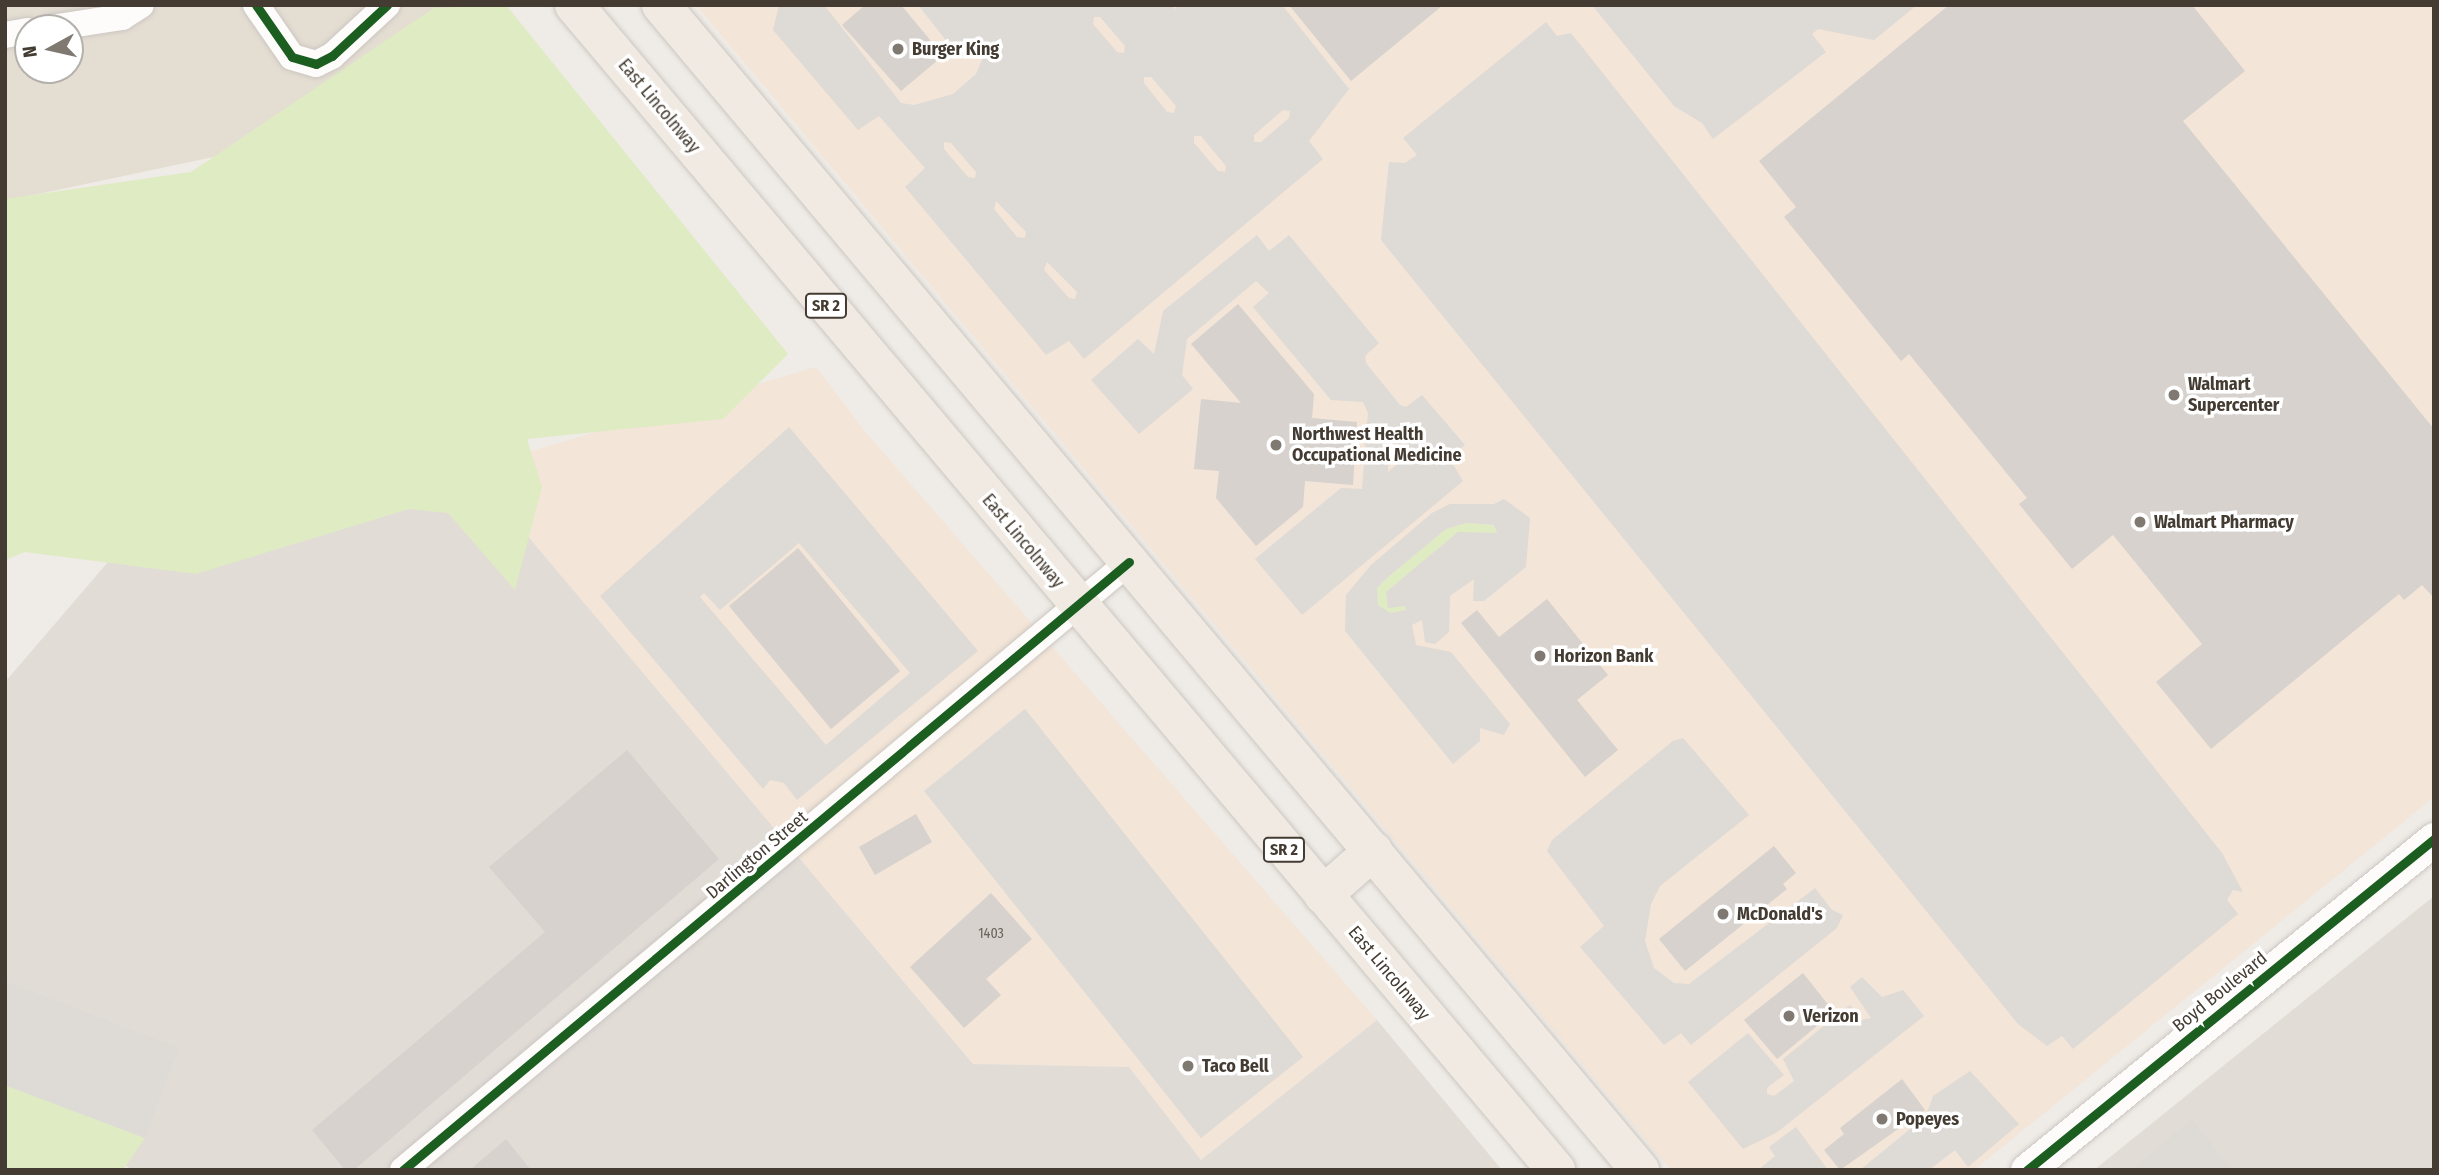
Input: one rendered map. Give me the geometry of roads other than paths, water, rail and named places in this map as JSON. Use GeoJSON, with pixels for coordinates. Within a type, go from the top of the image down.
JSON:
{"type":"FeatureCollection","features":[{"type":"Feature","properties":{"kind":"main road","name":"East Lincolnway"},"geometry":{"type":"LineString","coordinates":[[574,5],[1556,1170]]}},
{"type":"Feature","properties":{"kind":"main road"},"geometry":{"type":"LineString","coordinates":[[661,5],[1640,1170]]}},
{"type":"Feature","properties":{"kind":"main road"},"geometry":{"type":"LineString","coordinates":[[1323,895],[1373,851]]}},
{"type":"Feature","properties":{"kind":"street"},"geometry":{"type":"LineString","coordinates":[[84,23],[122,18],[141,5]]}},
{"type":"Feature","properties":{"kind":"street"},"geometry":{"type":"LineString","coordinates":[[256,5],[292,57],[316,64],[332,56],[387,5]]}},
{"type":"Feature","properties":{"kind":"street","name":"Darlington Street"},"geometry":{"type":"LineString","coordinates":[[403,1170],[1129,562]]}},
{"type":"Feature","properties":{"kind":"street","name":"Boyd Boulevard"},"geometry":{"type":"LineString","coordinates":[[2027,1170],[2434,839]]}},
{"type":"Feature","properties":{"kind":"place","name":"Burger King"},"geometry":{"type":"Point","coordinates":[898,49]}},
{"type":"Feature","properties":{"kind":"place","name":"Walmart Supercenter"},"geometry":{"type":"Point","coordinates":[2174,395]}},
{"type":"Feature","properties":{"kind":"place","name":"Northwest Health Occupational Medicine"},"geometry":{"type":"Point","coordinates":[1276,445]}},
{"type":"Feature","properties":{"kind":"place","name":"Walmart Pharmacy"},"geometry":{"type":"Point","coordinates":[2140,522]}},
{"type":"Feature","properties":{"kind":"place","name":"Horizon Bank"},"geometry":{"type":"Point","coordinates":[1540,656]}},
{"type":"Feature","properties":{"kind":"place","name":"McDonald's"},"geometry":{"type":"Point","coordinates":[1723,914]}},
{"type":"Feature","properties":{"kind":"place","name":"Verizon"},"geometry":{"type":"Point","coordinates":[1789,1016]}},
{"type":"Feature","properties":{"kind":"place","name":"Taco Bell"},"geometry":{"type":"Point","coordinates":[1188,1066]}},
{"type":"Feature","properties":{"kind":"place","name":"Popeyes"},"geometry":{"type":"Point","coordinates":[1882,1119]}}]}
